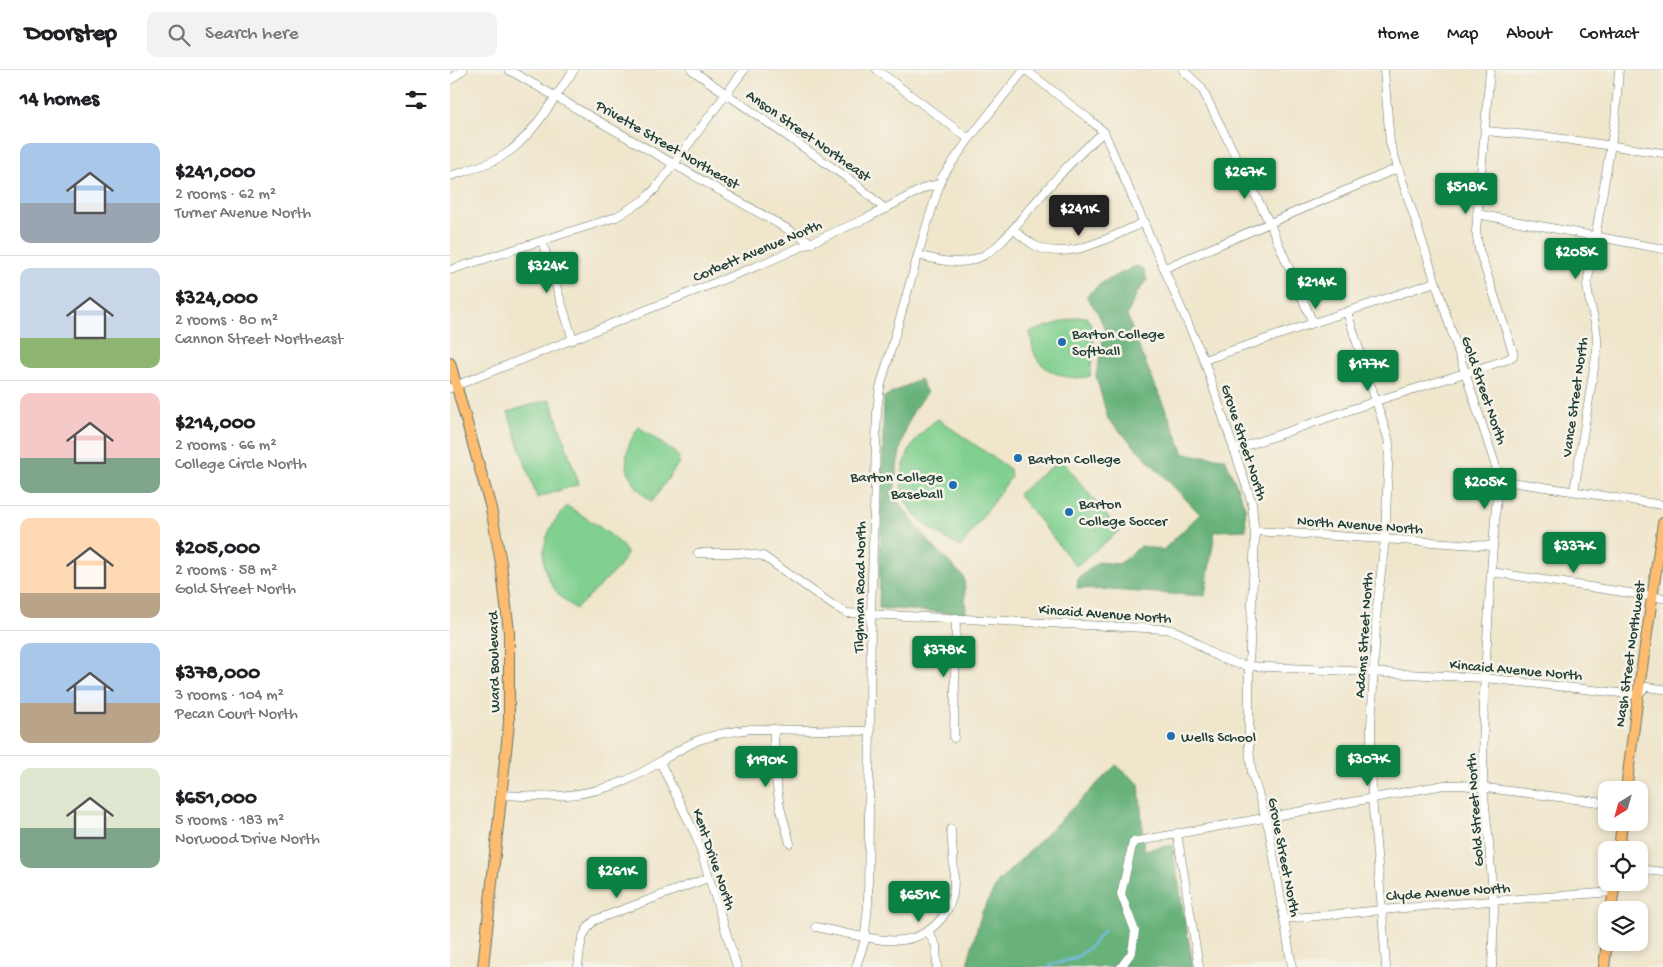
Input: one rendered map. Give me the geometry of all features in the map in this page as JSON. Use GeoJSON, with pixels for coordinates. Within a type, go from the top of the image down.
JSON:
{"type":"FeatureCollection","features":[{"type":"Feature","properties":{"kind":"main road","name":"Ward Boulevard"},"geometry":{"type":"LineString","coordinates":[[450,363],[453,387],[491,508],[505,592],[509,632],[510,695],[483,967]]}},
{"type":"Feature","properties":{"kind":"main road","name":"Nash Street Northwest"},"geometry":{"type":"LineString","coordinates":[[1627,781],[1638,695],[1658,597],[1663,523]]}},
{"type":"Feature","properties":{"kind":"main road"},"geometry":{"type":"LineString","coordinates":[[1604,967],[1606,951]]}},
{"type":"Feature","properties":{"kind":"street"},"geometry":{"type":"LineString","coordinates":[[450,80],[463,70]]}},
{"type":"Feature","properties":{"kind":"street","name":"Privette Street Northeast"},"geometry":{"type":"LineString","coordinates":[[509,70],[812,243]]}},
{"type":"Feature","properties":{"kind":"street"},"geometry":{"type":"LineString","coordinates":[[450,176],[483,165],[510,151],[531,129],[574,70]]}},
{"type":"Feature","properties":{"kind":"street","name":"Anson Street Northeast"},"geometry":{"type":"LineString","coordinates":[[692,70],[856,184],[885,209]]}},
{"type":"Feature","properties":{"kind":"street"},"geometry":{"type":"LineString","coordinates":[[450,270],[616,217],[637,205],[655,189],[744,70]]}},
{"type":"Feature","properties":{"kind":"street"},"geometry":{"type":"LineString","coordinates":[[877,70],[970,139]]}},
{"type":"Feature","properties":{"kind":"street"},"geometry":{"type":"LineString","coordinates":[[940,184],[942,177],[970,139],[1025,70]]}},
{"type":"Feature","properties":{"kind":"street","name":"Grove Street North"},"geometry":{"type":"LineString","coordinates":[[1025,70],[1104,132],[1204,360],[1252,503],[1255,531],[1249,666],[1249,751],[1256,786],[1266,817],[1292,967]]}},
{"type":"Feature","properties":{"kind":"street","name":"Gold Street North"},"geometry":{"type":"LineString","coordinates":[[1384,70],[1390,142],[1434,282],[1494,459],[1498,480],[1485,678],[1483,787],[1494,902],[1492,967]]}},
{"type":"Feature","properties":{"kind":"street"},"geometry":{"type":"LineString","coordinates":[[1234,450],[1376,401],[1506,360],[1513,356],[1479,250],[1476,231],[1490,70]]}},
{"type":"Feature","properties":{"kind":"street","name":"Vance Street North"},"geometry":{"type":"LineString","coordinates":[[1574,491],[1597,350],[1597,330],[1587,284],[1611,145],[1619,70]]}},
{"type":"Feature","properties":{"kind":"street"},"geometry":{"type":"LineString","coordinates":[[1187,71],[1201,87],[1270,224],[1313,323]]}},
{"type":"Feature","properties":{"kind":"street"},"geometry":{"type":"LineString","coordinates":[[1486,131],[1611,145],[1663,153]]}},
{"type":"Feature","properties":{"kind":"street"},"geometry":{"type":"LineString","coordinates":[[918,255],[949,262],[969,261],[996,247],[1070,162],[1104,132]]}},
{"type":"Feature","properties":{"kind":"street"},"geometry":{"type":"LineString","coordinates":[[1165,268],[1398,168]]}},
{"type":"Feature","properties":{"kind":"street","name":"Corbett Avenue North"},"geometry":{"type":"LineString","coordinates":[[453,387],[762,264],[885,209],[926,187],[940,184]]}},
{"type":"Feature","properties":{"kind":"street","name":"Tilghman Road North"},"geometry":{"type":"LineString","coordinates":[[856,967],[865,937],[868,905],[871,614],[878,399],[940,184]]}},
{"type":"Feature","properties":{"kind":"street"},"geometry":{"type":"LineString","coordinates":[[1477,214],[1663,249]]}},
{"type":"Feature","properties":{"kind":"street"},"geometry":{"type":"LineString","coordinates":[[1013,229],[1038,247],[1050,251],[1065,252],[1089,246],[1145,222]]}},
{"type":"Feature","properties":{"kind":"street"},"geometry":{"type":"LineString","coordinates":[[542,241],[573,340]]}},
{"type":"Feature","properties":{"kind":"street"},"geometry":{"type":"LineString","coordinates":[[1204,360],[1434,282]]}},
{"type":"Feature","properties":{"kind":"street","name":"Adams Street North"},"geometry":{"type":"LineString","coordinates":[[1347,312],[1389,445],[1385,539],[1377,606],[1371,727],[1372,798],[1386,967]]}},
{"type":"Feature","properties":{"kind":"street"},"geometry":{"type":"LineString","coordinates":[[1498,480],[1663,505]]}},
{"type":"Feature","properties":{"kind":"street","name":"North Avenue North"},"geometry":{"type":"LineString","coordinates":[[1255,531],[1493,546]]}},
{"type":"Feature","properties":{"kind":"street","name":"Kincaid Avenue North"},"geometry":{"type":"LineString","coordinates":[[698,553],[741,553],[763,556],[842,611],[1176,630],[1226,661],[1249,666],[1485,678],[1638,695]]}},
{"type":"Feature","properties":{"kind":"street"},"geometry":{"type":"LineString","coordinates":[[1491,572],[1658,597]]}},
{"type":"Feature","properties":{"kind":"street"},"geometry":{"type":"LineString","coordinates":[[954,738],[956,618]]}},
{"type":"Feature","properties":{"kind":"street"},"geometry":{"type":"LineString","coordinates":[[1638,695],[1646,687],[1663,689]]}},
{"type":"Feature","properties":{"kind":"street"},"geometry":{"type":"LineString","coordinates":[[774,729],[776,775],[780,807],[790,842]]}},
{"type":"Feature","properties":{"kind":"street"},"geometry":{"type":"LineString","coordinates":[[501,795],[538,798],[573,796],[627,780],[698,740],[744,730],[870,731]]}},
{"type":"Feature","properties":{"kind":"street","name":"Kent Drive North"},"geometry":{"type":"LineString","coordinates":[[660,762],[696,836],[737,967]]}},
{"type":"Feature","properties":{"kind":"street"},"geometry":{"type":"LineString","coordinates":[[1121,967],[1132,952],[1135,931],[1121,894],[1132,842],[1444,785],[1483,787],[1598,802]]}},
{"type":"Feature","properties":{"kind":"street"},"geometry":{"type":"LineString","coordinates":[[816,927],[896,941],[920,935],[935,926],[944,915],[952,894],[951,829]]}},
{"type":"Feature","properties":{"kind":"street"},"geometry":{"type":"LineString","coordinates":[[1177,833],[1199,967]]}},
{"type":"Feature","properties":{"kind":"street"},"geometry":{"type":"LineString","coordinates":[[1648,870],[1663,872]]}},
{"type":"Feature","properties":{"kind":"street"},"geometry":{"type":"LineString","coordinates":[[578,967],[582,936],[587,927],[595,920],[708,878]]}},
{"type":"Feature","properties":{"kind":"street","name":"Clyde Avenue North"},"geometry":{"type":"LineString","coordinates":[[1284,919],[1494,902],[1598,889]]}},
{"type":"Feature","properties":{"kind":"street"},"geometry":{"type":"LineString","coordinates":[[928,931],[936,946],[937,967]]}},
{"type":"Feature","properties":{"kind":"green space"},"geometry":{"type":"Polygon","coordinates":[[[1136,266],[1144,269],[1147,280],[1137,293],[1127,315],[1184,454],[1225,458],[1245,507],[1246,530],[1215,531],[1205,596],[1077,588],[1078,579],[1098,562],[1119,564],[1141,546],[1163,550],[1200,514],[1108,419],[1096,376],[1105,330],[1098,313],[1086,296],[1103,282],[1136,266]]]}},
{"type":"Feature","properties":{"kind":"green space","name":"Barton College Softball"},"geometry":{"type":"Polygon","coordinates":[[[1077,317],[1086,317],[1090,323],[1093,337],[1090,376],[1083,378],[1067,377],[1044,367],[1034,353],[1030,332],[1077,317]]]}},
{"type":"Feature","properties":{"kind":"green space"},"geometry":{"type":"Polygon","coordinates":[[[920,379],[927,393],[912,413],[904,435],[897,466],[894,497],[930,543],[964,577],[966,614],[879,608],[884,397],[920,379]]]}},
{"type":"Feature","properties":{"kind":"green space"},"geometry":{"type":"Polygon","coordinates":[[[550,399],[579,484],[537,498],[508,412],[550,399]]]}},
{"type":"Feature","properties":{"kind":"green space","name":"Barton College Baseball"},"geometry":{"type":"Polygon","coordinates":[[[938,419],[1010,469],[1011,477],[961,547],[936,532],[921,520],[908,506],[902,491],[903,469],[913,444],[938,419]]]}},
{"type":"Feature","properties":{"kind":"green space"},"geometry":{"type":"Polygon","coordinates":[[[639,427],[679,457],[678,464],[652,502],[635,485],[627,467],[628,448],[639,427]]]}},
{"type":"Feature","properties":{"kind":"green space","name":"Barton College Soccer"},"geometry":{"type":"Polygon","coordinates":[[[1061,459],[1119,531],[1076,566],[1018,494],[1061,459]]]}},
{"type":"Feature","properties":{"kind":"green space"},"geometry":{"type":"Polygon","coordinates":[[[567,506],[610,535],[624,548],[627,554],[617,569],[576,609],[562,598],[553,586],[546,574],[544,560],[545,546],[549,533],[556,519],[567,506]]]}},
{"type":"Feature","properties":{"kind":"green space"},"geometry":{"type":"Polygon","coordinates":[[[1116,765],[1139,784],[1144,850],[1172,845],[1193,967],[969,967],[969,957],[982,912],[998,882],[1116,765]]]}},
{"type":"Feature","properties":{"kind":"waterway"},"geometry":{"type":"LineString","coordinates":[[1048,967],[1083,953],[1103,931]]}},
{"type":"Feature","properties":{"kind":"place","name":"Barton College Softball"},"geometry":{"type":"Point","coordinates":[1062,342]}},
{"type":"Feature","properties":{"kind":"place","name":"Barton College"},"geometry":{"type":"Point","coordinates":[1018,458]}},
{"type":"Feature","properties":{"kind":"place","name":"Barton College Baseball"},"geometry":{"type":"Point","coordinates":[953,485]}},
{"type":"Feature","properties":{"kind":"place","name":"Barton College Soccer"},"geometry":{"type":"Point","coordinates":[1069,512]}},
{"type":"Feature","properties":{"kind":"place","name":"Wells School"},"geometry":{"type":"Point","coordinates":[1171,736]}}]}
